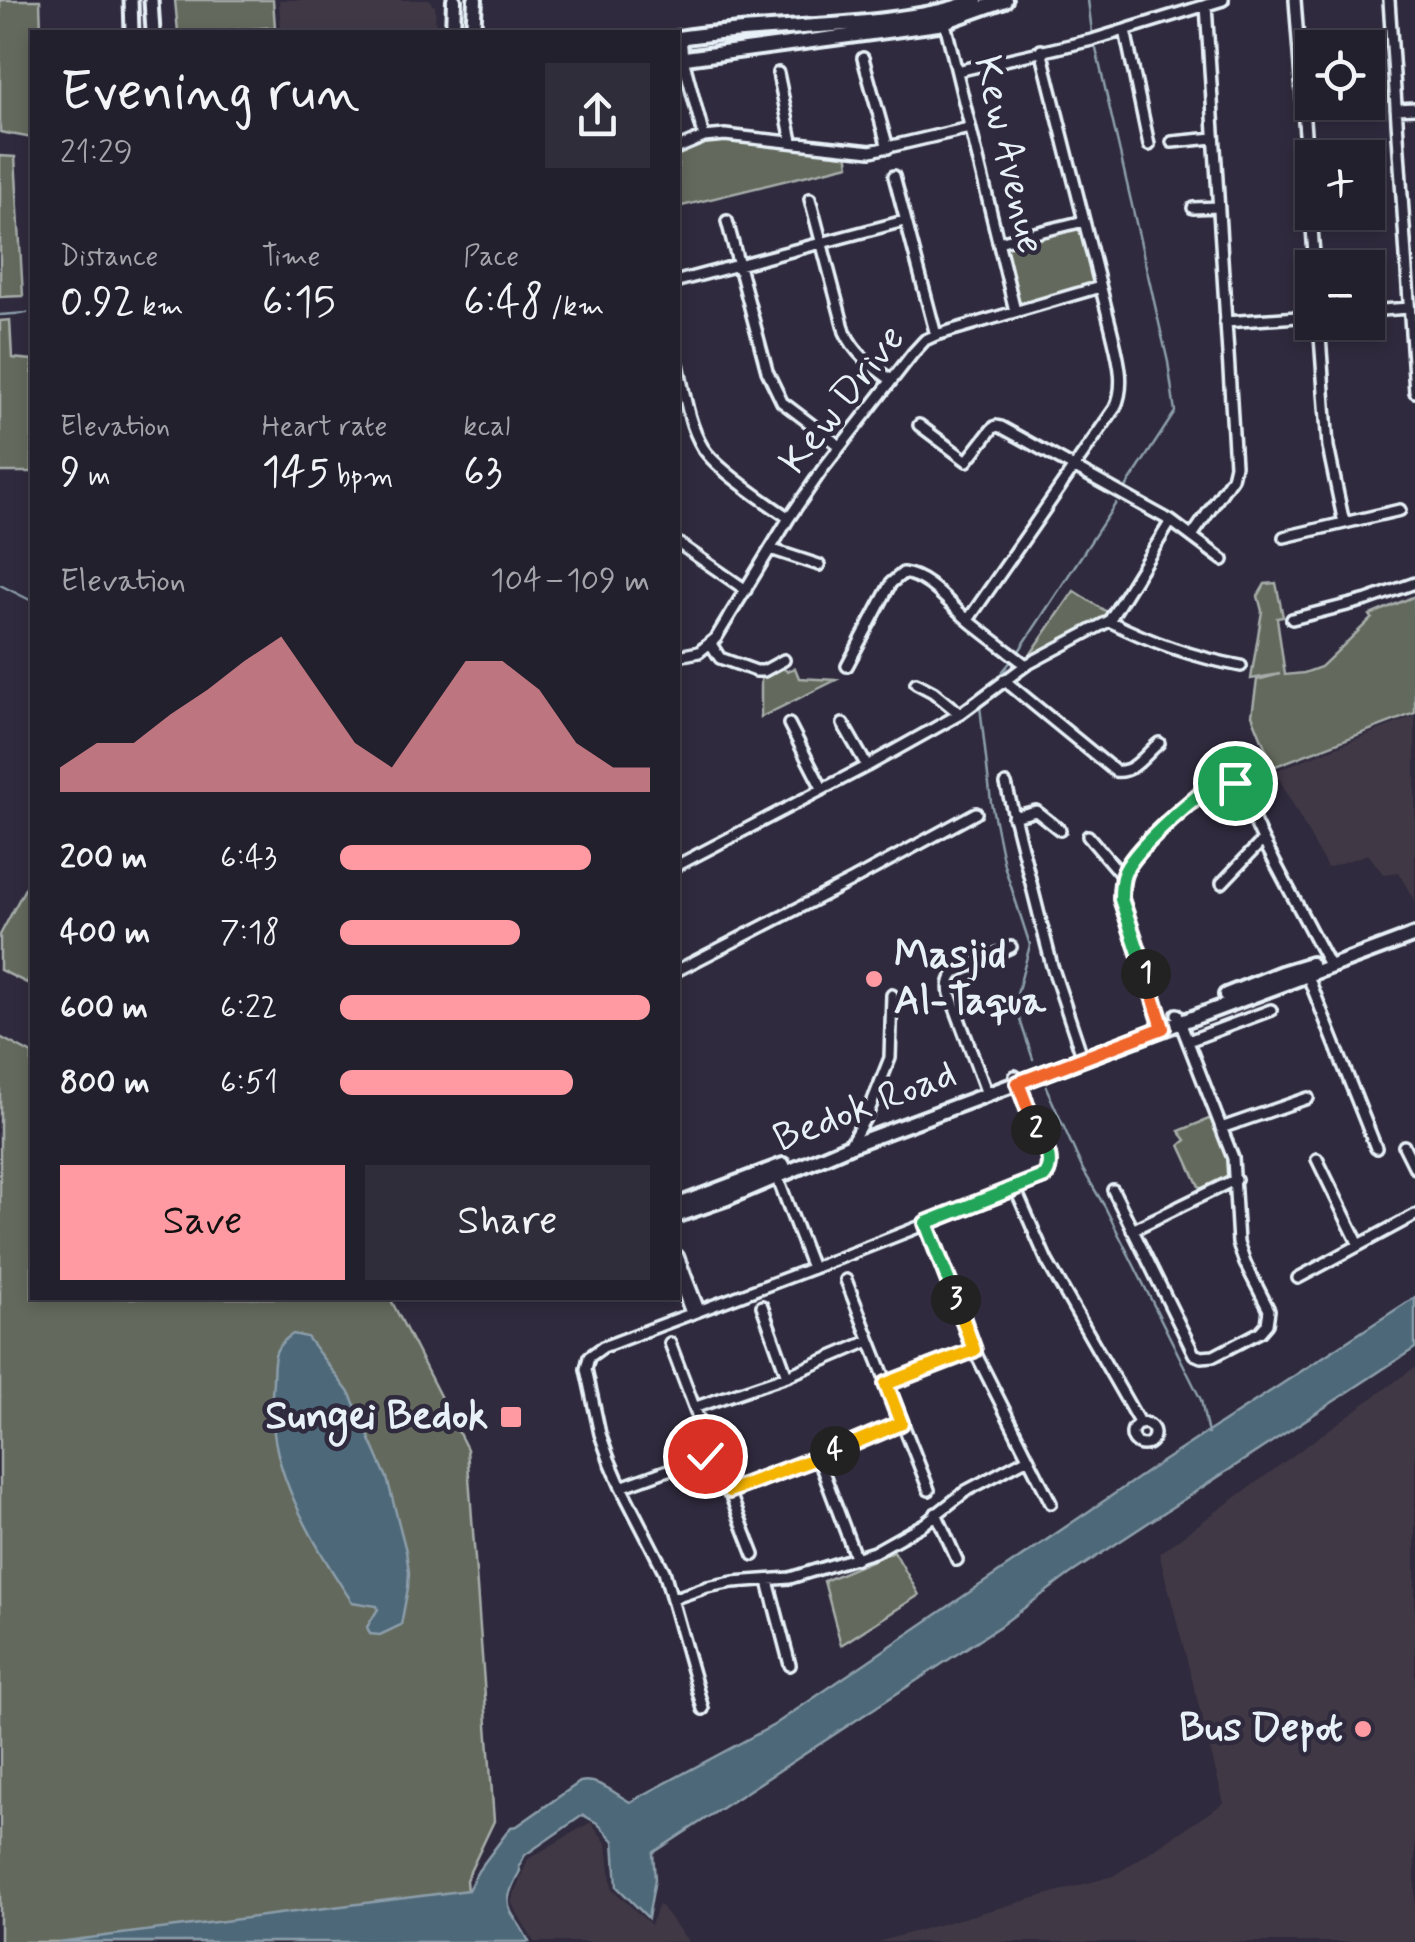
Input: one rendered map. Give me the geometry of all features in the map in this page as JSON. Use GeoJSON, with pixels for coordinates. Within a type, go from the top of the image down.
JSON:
{"type":"FeatureCollection","features":[{"type":"Feature","properties":{"kind":"main road"},"geometry":{"type":"LineString","coordinates":[[453,30],[454,0]]}},
{"type":"Feature","properties":{"kind":"main road"},"geometry":{"type":"LineString","coordinates":[[474,25],[475,0]]}},
{"type":"Feature","properties":{"kind":"main road"},"geometry":{"type":"LineString","coordinates":[[680,37],[944,17],[976,0]]}},
{"type":"Feature","properties":{"kind":"main road"},"geometry":{"type":"LineString","coordinates":[[680,59],[944,17],[1005,0]]}},
{"type":"Feature","properties":{"kind":"main road","name":"Bedok Road"},"geometry":{"type":"LineString","coordinates":[[680,1215],[852,1141],[1178,1018],[1281,973],[1306,970],[1415,927]]}},
{"type":"Feature","properties":{"kind":"main road","name":"Bedok Road"},"geometry":{"type":"LineString","coordinates":[[1328,962],[1415,935]]}},
{"type":"Feature","properties":{"kind":"main road","name":"Bedok Road"},"geometry":{"type":"LineString","coordinates":[[680,1204],[775,1172]]}},
{"type":"Feature","properties":{"kind":"street"},"geometry":{"type":"LineString","coordinates":[[131,0],[132,30]]}},
{"type":"Feature","properties":{"kind":"street"},"geometry":{"type":"LineString","coordinates":[[151,0],[153,30]]}},
{"type":"Feature","properties":{"kind":"street"},"geometry":{"type":"LineString","coordinates":[[957,70],[1096,39],[1223,0]]}},
{"type":"Feature","properties":{"kind":"street"},"geometry":{"type":"LineString","coordinates":[[1295,0],[1314,250]]}},
{"type":"Feature","properties":{"kind":"street"},"geometry":{"type":"LineString","coordinates":[[1389,0],[1415,392]]}},
{"type":"Feature","properties":{"kind":"street"},"geometry":{"type":"LineString","coordinates":[[1192,536],[1232,478],[1235,465],[1206,5]]}},
{"type":"Feature","properties":{"kind":"street","name":"Kew Avenue"},"geometry":{"type":"LineString","coordinates":[[944,17],[1015,311]]}},
{"type":"Feature","properties":{"kind":"street"},"geometry":{"type":"LineString","coordinates":[[1125,30],[1149,144]]}},
{"type":"Feature","properties":{"kind":"street"},"geometry":{"type":"LineString","coordinates":[[968,620],[1115,408],[1121,389],[1118,359],[1041,50]]}},
{"type":"Feature","properties":{"kind":"street"},"geometry":{"type":"LineString","coordinates":[[863,58],[888,148]]}},
{"type":"Feature","properties":{"kind":"street"},"geometry":{"type":"LineString","coordinates":[[680,59],[704,137]]}},
{"type":"Feature","properties":{"kind":"street"},"geometry":{"type":"LineString","coordinates":[[778,73],[792,142]]}},
{"type":"Feature","properties":{"kind":"street"},"geometry":{"type":"LineString","coordinates":[[1396,109],[1415,108]]}},
{"type":"Feature","properties":{"kind":"street"},"geometry":{"type":"LineString","coordinates":[[680,147],[704,137],[734,135],[866,151],[969,128]]}},
{"type":"Feature","properties":{"kind":"street"},"geometry":{"type":"LineString","coordinates":[[1172,142],[1214,138]]}},
{"type":"Feature","properties":{"kind":"street"},"geometry":{"type":"LineString","coordinates":[[894,176],[936,334]]}},
{"type":"Feature","properties":{"kind":"street"},"geometry":{"type":"LineString","coordinates":[[810,199],[845,332],[860,356],[891,380]]}},
{"type":"Feature","properties":{"kind":"street"},"geometry":{"type":"LineString","coordinates":[[1194,208],[1218,207]]}},
{"type":"Feature","properties":{"kind":"street"},"geometry":{"type":"LineString","coordinates":[[680,281],[904,220]]}},
{"type":"Feature","properties":{"kind":"street"},"geometry":{"type":"LineString","coordinates":[[727,221],[767,371],[778,396],[840,446]]}},
{"type":"Feature","properties":{"kind":"street"},"geometry":{"type":"LineString","coordinates":[[998,242],[1084,221]]}},
{"type":"Feature","properties":{"kind":"street","name":"Kew Drive"},"geometry":{"type":"LineString","coordinates":[[710,644],[789,518],[840,446],[925,340],[1100,287]]}},
{"type":"Feature","properties":{"kind":"street"},"geometry":{"type":"LineString","coordinates":[[1385,310],[1409,308]]}},
{"type":"Feature","properties":{"kind":"street"},"geometry":{"type":"LineString","coordinates":[[1225,322],[1295,317]]}},
{"type":"Feature","properties":{"kind":"street"},"geometry":{"type":"LineString","coordinates":[[1320,340],[1328,447],[1344,522]]}},
{"type":"Feature","properties":{"kind":"street"},"geometry":{"type":"LineString","coordinates":[[680,372],[692,423],[705,451],[789,518]]}},
{"type":"Feature","properties":{"kind":"street"},"geometry":{"type":"LineString","coordinates":[[919,425],[967,461],[996,426],[1001,427],[1171,521],[1222,560]]}},
{"type":"Feature","properties":{"kind":"street"},"geometry":{"type":"LineString","coordinates":[[1284,537],[1400,510]]}},
{"type":"Feature","properties":{"kind":"street"},"geometry":{"type":"LineString","coordinates":[[680,864],[960,714],[1026,666],[1109,621],[1171,521]]}},
{"type":"Feature","properties":{"kind":"street"},"geometry":{"type":"LineString","coordinates":[[680,543],[746,590]]}},
{"type":"Feature","properties":{"kind":"street"},"geometry":{"type":"LineString","coordinates":[[770,549],[819,565]]}},
{"type":"Feature","properties":{"kind":"street"},"geometry":{"type":"LineString","coordinates":[[848,666],[892,583],[903,572],[924,582],[1026,666]]}},
{"type":"Feature","properties":{"kind":"street"},"geometry":{"type":"LineString","coordinates":[[1292,619],[1367,600],[1415,582]]}},
{"type":"Feature","properties":{"kind":"street"},"geometry":{"type":"LineString","coordinates":[[1109,621],[1169,648],[1241,666]]}},
{"type":"Feature","properties":{"kind":"street"},"geometry":{"type":"LineString","coordinates":[[680,656],[693,655],[710,644],[720,658],[756,671],[784,660]]}},
{"type":"Feature","properties":{"kind":"street"},"geometry":{"type":"LineString","coordinates":[[1004,680],[1115,771],[1126,772],[1134,767],[1159,743]]}},
{"type":"Feature","properties":{"kind":"street"},"geometry":{"type":"LineString","coordinates":[[916,683],[960,714]]}},
{"type":"Feature","properties":{"kind":"street"},"geometry":{"type":"LineString","coordinates":[[789,724],[822,788]]}},
{"type":"Feature","properties":{"kind":"street"},"geometry":{"type":"LineString","coordinates":[[843,724],[867,766]]}},
{"type":"Feature","properties":{"kind":"street"},"geometry":{"type":"LineString","coordinates":[[1162,1024],[1123,907],[1123,877],[1145,845],[1224,775],[1235,783],[1328,962]]}},
{"type":"Feature","properties":{"kind":"street"},"geometry":{"type":"LineString","coordinates":[[1006,784],[1052,966],[1082,1055]]}},
{"type":"Feature","properties":{"kind":"street"},"geometry":{"type":"LineString","coordinates":[[1013,817],[1036,811],[1060,830]]}},
{"type":"Feature","properties":{"kind":"street"},"geometry":{"type":"LineString","coordinates":[[680,969],[976,813]]}},
{"type":"Feature","properties":{"kind":"street"},"geometry":{"type":"LineString","coordinates":[[1088,836],[1123,877]]}},
{"type":"Feature","properties":{"kind":"street"},"geometry":{"type":"LineString","coordinates":[[1222,883],[1263,840]]}},
{"type":"Feature","properties":{"kind":"street"},"geometry":{"type":"LineString","coordinates":[[985,1090],[949,985],[958,970],[1010,947]]}},
{"type":"Feature","properties":{"kind":"street"},"geometry":{"type":"LineString","coordinates":[[1306,970],[1376,1148]]}},
{"type":"Feature","properties":{"kind":"street"},"geometry":{"type":"LineString","coordinates":[[852,1141],[890,1058],[892,995]]}},
{"type":"Feature","properties":{"kind":"street"},"geometry":{"type":"LineString","coordinates":[[1188,1041],[1272,1010]]}},
{"type":"Feature","properties":{"kind":"street"},"geometry":{"type":"LineString","coordinates":[[1113,1190],[1192,1351],[1198,1356],[1214,1356],[1262,1330],[1269,1317],[1268,1306],[1238,1243],[1233,1158],[1178,1018]]}},
{"type":"Feature","properties":{"kind":"street"},"geometry":{"type":"LineString","coordinates":[[703,1710],[659,1559],[620,1488],[600,1434],[586,1369],[589,1358],[603,1346],[1043,1178],[1050,1166],[1048,1150],[1030,1117],[1017,1080]]}},
{"type":"Feature","properties":{"kind":"street"},"geometry":{"type":"LineString","coordinates":[[1221,1128],[1308,1098]]}},
{"type":"Feature","properties":{"kind":"street"},"geometry":{"type":"LineString","coordinates":[[1404,1146],[1415,1168]]}},
{"type":"Feature","properties":{"kind":"street"},"geometry":{"type":"LineString","coordinates":[[1316,1159],[1359,1245]]}},
{"type":"Feature","properties":{"kind":"street"},"geometry":{"type":"LineString","coordinates":[[775,1172],[812,1268]]}},
{"type":"Feature","properties":{"kind":"street"},"geometry":{"type":"LineString","coordinates":[[1132,1230],[1236,1178]]}},
{"type":"Feature","properties":{"kind":"street"},"geometry":{"type":"LineString","coordinates":[[1016,1188],[1046,1261],[1140,1424]]}},
{"type":"Feature","properties":{"kind":"street"},"geometry":{"type":"LineString","coordinates":[[1298,1278],[1415,1215]]}},
{"type":"Feature","properties":{"kind":"street"},"geometry":{"type":"LineString","coordinates":[[926,1223],[974,1350],[1051,1503]]}},
{"type":"Feature","properties":{"kind":"street"},"geometry":{"type":"LineString","coordinates":[[680,1262],[695,1311]]}},
{"type":"Feature","properties":{"kind":"street"},"geometry":{"type":"LineString","coordinates":[[846,1280],[929,1490]]}},
{"type":"Feature","properties":{"kind":"street"},"geometry":{"type":"LineString","coordinates":[[680,1282],[695,1311]]}},
{"type":"Feature","properties":{"kind":"street"},"geometry":{"type":"LineString","coordinates":[[762,1306],[787,1376]]}},
{"type":"Feature","properties":{"kind":"street"},"geometry":{"type":"LineString","coordinates":[[696,1407],[787,1376],[869,1341]]}},
{"type":"Feature","properties":{"kind":"street"},"geometry":{"type":"LineString","coordinates":[[670,1343],[754,1556]]}},
{"type":"Feature","properties":{"kind":"street"},"geometry":{"type":"LineString","coordinates":[[886,1384],[974,1350]]}},
{"type":"Feature","properties":{"kind":"street"},"geometry":{"type":"LineString","coordinates":[[729,1491],[901,1423]]}},
{"type":"Feature","properties":{"kind":"street"},"geometry":{"type":"LineString","coordinates":[[620,1488],[712,1454]]}},
{"type":"Feature","properties":{"kind":"street"},"geometry":{"type":"LineString","coordinates":[[818,1458],[856,1558]]}},
{"type":"Feature","properties":{"kind":"street"},"geometry":{"type":"LineString","coordinates":[[672,1599],[707,1586],[798,1576],[856,1558],[905,1536],[966,1491],[1028,1458]]}},
{"type":"Feature","properties":{"kind":"street"},"geometry":{"type":"LineString","coordinates":[[936,1513],[957,1560]]}},
{"type":"Feature","properties":{"kind":"street"},"geometry":{"type":"LineString","coordinates":[[768,1581],[790,1664]]}},
{"type":"Feature","properties":{"kind":"shaded area"},"geometry":{"type":"Polygon","coordinates":[[[279,0],[431,0],[435,6],[436,30],[281,30],[279,0]]]}},
{"type":"Feature","properties":{"kind":"shaded area"},"geometry":{"type":"Polygon","coordinates":[[[1415,716],[1415,903],[1399,872],[1383,874],[1368,854],[1327,868],[1275,771],[1415,716]]]}},
{"type":"Feature","properties":{"kind":"shaded area"},"geometry":{"type":"Polygon","coordinates":[[[1415,1367],[1415,1942],[877,1942],[1113,1876],[1224,1803],[1159,1553],[1415,1367]]]}},
{"type":"Feature","properties":{"kind":"shaded area"},"geometry":{"type":"Polygon","coordinates":[[[591,1822],[607,1844],[612,1889],[651,1925],[659,1904],[689,1942],[534,1942],[511,1902],[528,1859],[591,1822]]]}},
{"type":"Feature","properties":{"kind":"green space"},"geometry":{"type":"Polygon","coordinates":[[[0,0],[40,0],[41,30],[30,30],[30,138],[0,132],[0,0]]]}},
{"type":"Feature","properties":{"kind":"green space"},"geometry":{"type":"Polygon","coordinates":[[[175,0],[273,0],[275,27],[178,30],[175,0]]]}},
{"type":"Feature","properties":{"kind":"green space"},"geometry":{"type":"Polygon","coordinates":[[[717,137],[847,152],[849,165],[680,207],[680,149],[717,137]]]}},
{"type":"Feature","properties":{"kind":"green space"},"geometry":{"type":"Polygon","coordinates":[[[0,156],[15,157],[23,296],[0,297],[0,156]]]}},
{"type":"Feature","properties":{"kind":"green space"},"geometry":{"type":"Polygon","coordinates":[[[1080,224],[1097,291],[1018,308],[1002,243],[1080,224]]]}},
{"type":"Feature","properties":{"kind":"green space"},"geometry":{"type":"Polygon","coordinates":[[[10,320],[12,358],[30,360],[30,472],[0,472],[0,321],[10,320]]]}},
{"type":"Feature","properties":{"kind":"green space"},"geometry":{"type":"Polygon","coordinates":[[[1276,583],[1283,617],[1277,618],[1285,675],[1321,667],[1372,618],[1370,615],[1415,596],[1415,713],[1273,767],[1252,715],[1257,680],[1280,674],[1251,679],[1262,611],[1258,596],[1265,584],[1276,583]]]}},
{"type":"Feature","properties":{"kind":"green space"},"geometry":{"type":"Polygon","coordinates":[[[1074,591],[1110,614],[1106,620],[1032,661],[1028,658],[1074,591]]]}},
{"type":"Feature","properties":{"kind":"green space"},"geometry":{"type":"Polygon","coordinates":[[[781,667],[787,671],[795,668],[799,678],[836,680],[761,717],[761,677],[781,667]]]}},
{"type":"Feature","properties":{"kind":"green space"},"geometry":{"type":"Polygon","coordinates":[[[30,881],[27,983],[0,970],[0,935],[30,881]]]}},
{"type":"Feature","properties":{"kind":"green space"},"geometry":{"type":"Polygon","coordinates":[[[0,1037],[30,1053],[30,1300],[391,1300],[467,1449],[494,1821],[466,1880],[471,1942],[0,1942],[0,1037]]]}},
{"type":"Feature","properties":{"kind":"green space"},"geometry":{"type":"Polygon","coordinates":[[[1214,1117],[1233,1177],[1202,1193],[1180,1145],[1186,1140],[1179,1131],[1214,1117]]]}},
{"type":"Feature","properties":{"kind":"green space"},"geometry":{"type":"Polygon","coordinates":[[[894,1551],[919,1595],[841,1645],[824,1581],[894,1551]]]}},
{"type":"Feature","properties":{"kind":"water"},"geometry":{"type":"Polygon","coordinates":[[[1415,1297],[1415,1348],[653,1853],[655,1879],[648,1918],[617,1887],[614,1841],[583,1815],[525,1855],[519,1866],[509,1903],[529,1942],[58,1942],[468,1890],[511,1827],[580,1782],[600,1784],[630,1802],[774,1725],[1148,1471],[1415,1297]]]}},
{"type":"Feature","properties":{"kind":"water"},"geometry":{"type":"Polygon","coordinates":[[[293,1334],[307,1337],[350,1394],[387,1478],[409,1572],[401,1625],[380,1635],[370,1634],[367,1627],[377,1606],[352,1602],[308,1528],[282,1469],[273,1424],[274,1365],[278,1348],[293,1334]]]}},
{"type":"Feature","properties":{"kind":"waterway"},"geometry":{"type":"LineString","coordinates":[[1088,0],[1092,32]]}},
{"type":"Feature","properties":{"kind":"waterway"},"geometry":{"type":"LineString","coordinates":[[1096,49],[1168,362],[1175,412],[1123,492]]}},
{"type":"Feature","properties":{"kind":"waterway"},"geometry":{"type":"LineString","coordinates":[[0,315],[27,313]]}},
{"type":"Feature","properties":{"kind":"waterway"},"geometry":{"type":"LineString","coordinates":[[1017,654],[1116,503]]}},
{"type":"Feature","properties":{"kind":"waterway"},"geometry":{"type":"LineString","coordinates":[[0,585],[30,600]]}},
{"type":"Feature","properties":{"kind":"waterway"},"geometry":{"type":"LineString","coordinates":[[980,694],[1012,660]]}},
{"type":"Feature","properties":{"kind":"waterway"},"geometry":{"type":"LineString","coordinates":[[980,706],[991,802],[1004,865],[1030,945],[1016,1008],[1033,1059]]}},
{"type":"Feature","properties":{"kind":"waterway"},"geometry":{"type":"LineString","coordinates":[[1046,1087],[1083,1170],[1201,1400],[1208,1434]]}},
{"type":"Feature","properties":{"kind":"place","name":"Masjid Al-Taqua"},"geometry":{"type":"Point","coordinates":[874,979]}},
{"type":"Feature","properties":{"kind":"place","name":"Sungei Bedok"},"geometry":{"type":"Point","coordinates":[511,1417]}},
{"type":"Feature","properties":{"kind":"place","name":"Bus Depot"},"geometry":{"type":"Point","coordinates":[1363,1729]}},
{"type":"Feature","properties":{"kind":"route"},"geometry":{"type":"LineString","coordinates":[[705,1456],[712,1454],[729,1491],[818,1458],[901,1423],[886,1384],[974,1350],[926,1223],[1048,1173],[1048,1150],[1018,1083],[1163,1028],[1123,907],[1123,877],[1145,845],[1219,778],[1225,774],[1235,783]]}}]}
